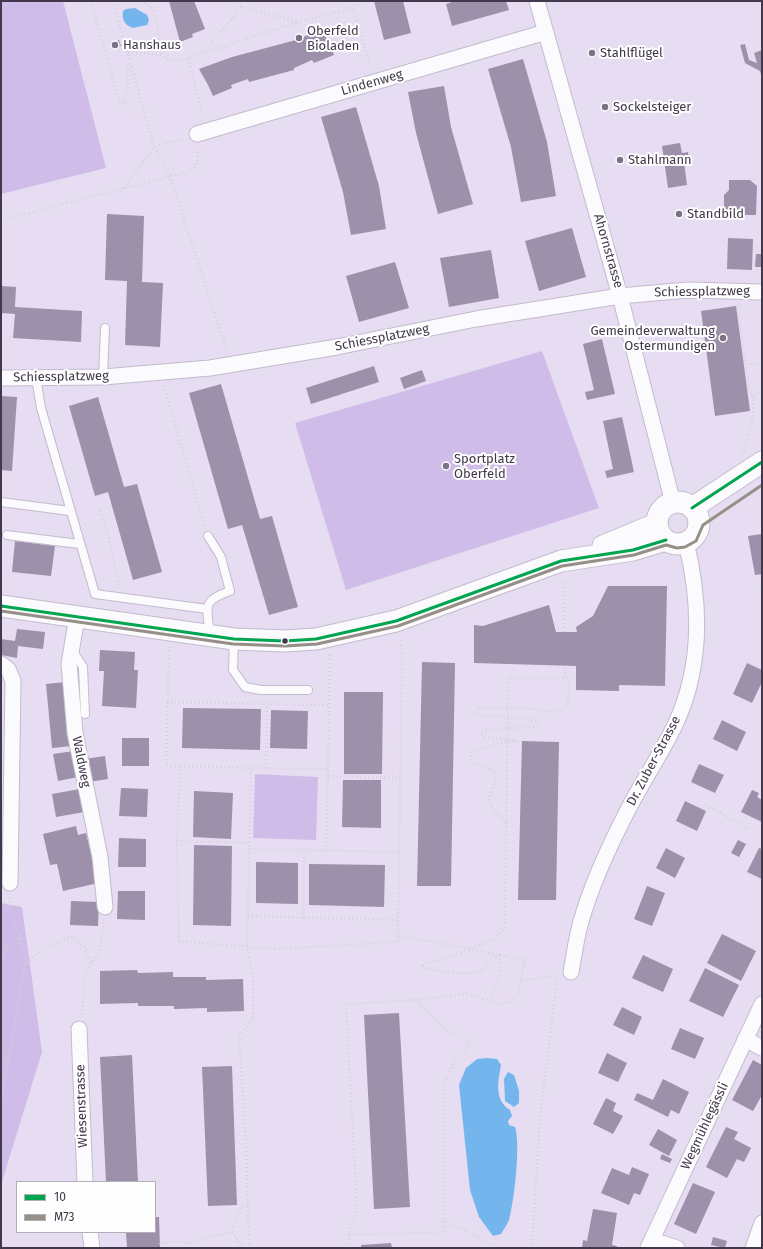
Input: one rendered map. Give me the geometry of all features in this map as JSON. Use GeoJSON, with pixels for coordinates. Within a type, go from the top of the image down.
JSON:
{"type":"FeatureCollection","features":[{"type":"Feature","properties":{"kind":"main road"},"geometry":{"type":"LineString","coordinates":[[695,515],[762,462]]}},
{"type":"Feature","properties":{"kind":"main road"},"geometry":{"type":"LineString","coordinates":[[695,515],[762,479]]}},
{"type":"Feature","properties":{"kind":"main road"},"geometry":{"type":"LineString","coordinates":[[679,502],[695,515],[695,534],[686,542],[673,543],[661,532],[658,518],[663,508],[673,503],[679,502]]}},
{"type":"Feature","properties":{"kind":"main road"},"geometry":{"type":"LineString","coordinates":[[1,606],[234,639],[285,641],[337,636],[396,621],[561,561],[579,557],[604,556],[633,550],[661,532]]}},
{"type":"Feature","properties":{"kind":"street","name":"Ahornstrasse"},"geometry":{"type":"LineString","coordinates":[[537,1],[620,296],[673,503]]}},
{"type":"Feature","properties":{"kind":"street","name":"Lindenweg"},"geometry":{"type":"LineString","coordinates":[[202,132],[546,32]]}},
{"type":"Feature","properties":{"kind":"street","name":"Schiessplatzweg"},"geometry":{"type":"LineString","coordinates":[[1,378],[103,377],[160,374],[231,365],[337,347],[476,319],[620,296],[688,290],[762,292]]}},
{"type":"Feature","properties":{"kind":"street","name":"Dr. Zuber-Strasse"},"geometry":{"type":"LineString","coordinates":[[564,973],[602,865],[632,802],[672,731],[689,686],[696,646],[696,603],[692,565],[686,542]]}},
{"type":"Feature","properties":{"kind":"street","name":"Waldweg"},"geometry":{"type":"LineString","coordinates":[[77,617],[69,664],[75,733],[100,857],[105,907]]}},
{"type":"Feature","properties":{"kind":"street"},"geometry":{"type":"LineString","coordinates":[[1,664],[8,668],[13,681],[10,883]]}},
{"type":"Feature","properties":{"kind":"street","name":"Wegmühlegässli"},"geometry":{"type":"LineString","coordinates":[[650,1244],[762,1004]]}},
{"type":"Feature","properties":{"kind":"street","name":"Wiesenstrasse"},"geometry":{"type":"LineString","coordinates":[[78,1030],[85,1181]]}},
{"type":"Feature","properties":{"kind":"street"},"geometry":{"type":"LineString","coordinates":[[745,1039],[762,1048]]}},
{"type":"Feature","properties":{"kind":"street"},"geometry":{"type":"LineString","coordinates":[[753,1248],[762,1223]]}},
{"type":"Feature","properties":{"kind":"street"},"geometry":{"type":"LineString","coordinates":[[90,1233],[92,1248]]}},
{"type":"Feature","properties":{"kind":"street"},"geometry":{"type":"LineString","coordinates":[[650,1244],[677,1248]]}},
{"type":"Feature","properties":{"kind":"lane"},"geometry":{"type":"LineString","coordinates":[[103,377],[105,328]]}},
{"type":"Feature","properties":{"kind":"lane"},"geometry":{"type":"LineString","coordinates":[[36,378],[41,408],[79,544],[95,594],[207,609]]}},
{"type":"Feature","properties":{"kind":"lane"},"geometry":{"type":"LineString","coordinates":[[1,502],[70,511]]}},
{"type":"Feature","properties":{"kind":"lane"},"geometry":{"type":"LineString","coordinates":[[7,535],[79,544]]}},
{"type":"Feature","properties":{"kind":"lane"},"geometry":{"type":"LineString","coordinates":[[208,536],[221,556],[230,591],[215,596],[209,603],[207,609],[210,636]]}},
{"type":"Feature","properties":{"kind":"lane"},"geometry":{"type":"LineString","coordinates":[[234,639],[233,670],[245,687],[261,690],[308,690]]}},
{"type":"Feature","properties":{"kind":"lane"},"geometry":{"type":"LineString","coordinates":[[71,650],[83,667],[85,714]]}},
{"type":"Feature","properties":{"kind":"path"},"geometry":{"type":"LineString","coordinates":[[91,1],[119,101],[123,103],[128,89],[126,69],[132,66]]}},
{"type":"Feature","properties":{"kind":"path"},"geometry":{"type":"LineString","coordinates":[[114,1],[154,148],[170,176],[231,365]]}},
{"type":"Feature","properties":{"kind":"path"},"geometry":{"type":"LineString","coordinates":[[141,1],[152,8],[158,25],[162,55]]}},
{"type":"Feature","properties":{"kind":"path"},"geometry":{"type":"LineString","coordinates":[[238,1],[241,7],[298,22]]}},
{"type":"Feature","properties":{"kind":"path"},"geometry":{"type":"LineString","coordinates":[[351,1],[375,82]]}},
{"type":"Feature","properties":{"kind":"path"},"geometry":{"type":"LineString","coordinates":[[205,52],[241,7]]}},
{"type":"Feature","properties":{"kind":"path"},"geometry":{"type":"LineString","coordinates":[[128,52],[162,55],[177,62],[298,22],[354,8]]}},
{"type":"Feature","properties":{"kind":"path"},"geometry":{"type":"LineString","coordinates":[[1,220],[193,169],[197,163],[202,132],[188,59]]}},
{"type":"Feature","properties":{"kind":"path"},"geometry":{"type":"LineString","coordinates":[[124,188],[154,148],[202,132]]}},
{"type":"Feature","properties":{"kind":"path"},"geometry":{"type":"LineString","coordinates":[[736,291],[749,388],[755,414],[742,455]]}},
{"type":"Feature","properties":{"kind":"path"},"geometry":{"type":"LineString","coordinates":[[746,364],[762,363]]}},
{"type":"Feature","properties":{"kind":"path"},"geometry":{"type":"LineString","coordinates":[[160,374],[208,536]]}},
{"type":"Feature","properties":{"kind":"path"},"geometry":{"type":"LineString","coordinates":[[752,396],[762,391]]}},
{"type":"Feature","properties":{"kind":"path"},"geometry":{"type":"LineString","coordinates":[[100,511],[109,539],[122,597]]}},
{"type":"Feature","properties":{"kind":"path"},"geometry":{"type":"LineString","coordinates":[[564,632],[565,582]]}},
{"type":"Feature","properties":{"kind":"path"},"geometry":{"type":"LineString","coordinates":[[761,584],[762,590]]}},
{"type":"Feature","properties":{"kind":"path"},"geometry":{"type":"LineString","coordinates":[[169,630],[166,766],[328,769]]}},
{"type":"Feature","properties":{"kind":"path"},"geometry":{"type":"LineString","coordinates":[[180,766],[177,841],[179,942],[247,948],[398,942],[402,649],[399,636]]}},
{"type":"Feature","properties":{"kind":"path"},"geometry":{"type":"LineString","coordinates":[[326,851],[330,652]]}},
{"type":"Feature","properties":{"kind":"path"},"geometry":{"type":"LineString","coordinates":[[508,740],[484,737],[481,733],[483,730],[537,727],[539,724],[538,721],[529,718],[508,718],[478,715],[475,712],[478,708],[533,708],[554,712],[563,709],[568,703],[568,678],[565,678],[565,665]]}},
{"type":"Feature","properties":{"kind":"path"},"geometry":{"type":"LineString","coordinates":[[499,955],[484,968],[475,972],[465,973],[426,969],[423,966],[426,963],[470,949],[498,936],[503,931],[505,924],[508,678],[565,678]]}},
{"type":"Feature","properties":{"kind":"path"},"geometry":{"type":"LineString","coordinates":[[167,702],[329,705]]}},
{"type":"Feature","properties":{"kind":"path"},"geometry":{"type":"LineString","coordinates":[[266,704],[266,768]]}},
{"type":"Feature","properties":{"kind":"path"},"geometry":{"type":"LineString","coordinates":[[506,822],[492,808],[489,800],[497,779],[495,772],[488,767],[472,762],[470,755],[473,752],[508,740]]}},
{"type":"Feature","properties":{"kind":"path"},"geometry":{"type":"LineString","coordinates":[[249,1248],[239,1036],[254,1019],[253,974],[247,948],[251,768]]}},
{"type":"Feature","properties":{"kind":"path"},"geometry":{"type":"LineString","coordinates":[[328,776],[401,778]]}},
{"type":"Feature","properties":{"kind":"path"},"geometry":{"type":"LineString","coordinates":[[706,805],[750,829]]}},
{"type":"Feature","properties":{"kind":"path"},"geometry":{"type":"LineString","coordinates":[[177,841],[249,842]]}},
{"type":"Feature","properties":{"kind":"path"},"geometry":{"type":"LineString","coordinates":[[249,849],[399,852]]}},
{"type":"Feature","properties":{"kind":"path"},"geometry":{"type":"LineString","coordinates":[[303,918],[304,850]]}},
{"type":"Feature","properties":{"kind":"path"},"geometry":{"type":"LineString","coordinates":[[1,1100],[24,964],[22,938],[10,913],[10,883]]}},
{"type":"Feature","properties":{"kind":"path"},"geometry":{"type":"LineString","coordinates":[[78,1030],[82,1017],[84,982],[91,963],[103,942],[105,907]]}},
{"type":"Feature","properties":{"kind":"path"},"geometry":{"type":"LineString","coordinates":[[248,916],[398,920]]}},
{"type":"Feature","properties":{"kind":"path"},"geometry":{"type":"LineString","coordinates":[[349,1248],[349,1234],[357,1206],[346,1004],[416,1000],[467,994],[500,1004],[511,1002],[519,992],[525,960],[398,935]]}},
{"type":"Feature","properties":{"kind":"path"},"geometry":{"type":"LineString","coordinates":[[24,964],[47,946],[73,936],[84,947],[91,963]]}},
{"type":"Feature","properties":{"kind":"path"},"geometry":{"type":"LineString","coordinates":[[1,956],[22,938]]}},
{"type":"Feature","properties":{"kind":"path"},"geometry":{"type":"LineString","coordinates":[[487,1000],[496,990],[502,966],[499,955]]}},
{"type":"Feature","properties":{"kind":"path"},"geometry":{"type":"LineString","coordinates":[[521,981],[564,973],[540,1117],[532,1248]]}},
{"type":"Feature","properties":{"kind":"path"},"geometry":{"type":"LineString","coordinates":[[349,1234],[444,1232],[444,1084],[453,1064],[465,1052],[469,1045],[466,1041],[443,1028],[416,1000]]}},
{"type":"Feature","properties":{"kind":"path"},"geometry":{"type":"LineString","coordinates":[[232,1232],[241,1207],[248,1206]]}},
{"type":"Feature","properties":{"kind":"path"},"geometry":{"type":"LineString","coordinates":[[443,1220],[493,1244],[496,1248]]}},
{"type":"Feature","properties":{"kind":"path"},"geometry":{"type":"LineString","coordinates":[[160,1248],[160,1242],[189,1242],[232,1232]]}},
{"type":"Feature","properties":{"kind":"path"},"geometry":{"type":"LineString","coordinates":[[232,1232],[244,1248]]}},
{"type":"Feature","properties":{"kind":"path"},"geometry":{"type":"LineString","coordinates":[[189,1242],[189,1248]]}},
{"type":"Feature","properties":{"kind":"shaded area"},"geometry":{"type":"Polygon","coordinates":[[[1,1],[63,1],[106,168],[1,194],[1,1]]]}},
{"type":"Feature","properties":{"kind":"shaded area","name":"Sportplatz Oberfeld"},"geometry":{"type":"Polygon","coordinates":[[[542,351],[599,508],[346,590],[295,423],[542,351]]]}},
{"type":"Feature","properties":{"kind":"shaded area"},"geometry":{"type":"Polygon","coordinates":[[[255,774],[318,777],[316,840],[253,838],[255,774]]]}},
{"type":"Feature","properties":{"kind":"shaded area"},"geometry":{"type":"Polygon","coordinates":[[[1,903],[22,907],[42,1052],[1,1185],[1,903]]]}},
{"type":"Feature","properties":{"kind":"water"},"geometry":{"type":"Polygon","coordinates":[[[135,8],[147,15],[149,20],[147,25],[133,28],[130,27],[123,19],[123,11],[126,9],[135,8]]]}},
{"type":"Feature","properties":{"kind":"water"},"geometry":{"type":"Polygon","coordinates":[[[477,1059],[497,1059],[501,1065],[498,1084],[499,1096],[501,1101],[510,1110],[512,1116],[508,1121],[509,1125],[515,1127],[517,1135],[515,1187],[509,1220],[501,1234],[493,1236],[479,1217],[470,1190],[459,1085],[466,1068],[477,1059]]]}},
{"type":"Feature","properties":{"kind":"water"},"geometry":{"type":"Polygon","coordinates":[[[508,1072],[514,1075],[519,1091],[519,1103],[514,1107],[505,1101],[504,1079],[508,1072]]]}},
{"type":"Feature","properties":{"kind":"building"},"geometry":{"type":"Polygon","coordinates":[[[169,1],[194,1],[205,29],[192,34],[193,37],[180,42],[169,1]]]}},
{"type":"Feature","properties":{"kind":"building"},"geometry":{"type":"Polygon","coordinates":[[[374,1],[403,1],[411,33],[384,40],[374,1]]]}},
{"type":"Feature","properties":{"kind":"building"},"geometry":{"type":"Polygon","coordinates":[[[455,1],[506,1],[509,10],[452,26],[446,4],[455,1]]]}},
{"type":"Feature","properties":{"kind":"building"},"geometry":{"type":"Polygon","coordinates":[[[322,29],[334,55],[314,63],[312,60],[294,68],[294,70],[249,82],[248,79],[231,85],[232,88],[213,96],[199,69],[232,57],[296,40],[322,29]]]}},
{"type":"Feature","properties":{"kind":"building","name":"Hanshaus"},"geometry":{"type":"Polygon","coordinates":[[[119,40],[121,46],[112,49],[110,43],[119,40]]]}},
{"type":"Feature","properties":{"kind":"building"},"geometry":{"type":"Polygon","coordinates":[[[745,44],[749,60],[757,63],[754,53],[762,50],[762,77],[760,71],[745,63],[740,45],[745,44]]]}},
{"type":"Feature","properties":{"kind":"building"},"geometry":{"type":"Polygon","coordinates":[[[523,59],[547,142],[556,196],[521,202],[511,147],[488,69],[523,59]]]}},
{"type":"Feature","properties":{"kind":"building"},"geometry":{"type":"Polygon","coordinates":[[[444,86],[451,127],[473,204],[438,214],[416,133],[408,92],[444,86]]]}},
{"type":"Feature","properties":{"kind":"building"},"geometry":{"type":"Polygon","coordinates":[[[356,107],[379,186],[386,229],[351,235],[343,192],[321,117],[356,107]]]}},
{"type":"Feature","properties":{"kind":"building"},"geometry":{"type":"Polygon","coordinates":[[[680,143],[682,153],[688,152],[689,161],[684,162],[687,185],[668,188],[662,146],[680,143]]]}},
{"type":"Feature","properties":{"kind":"building"},"geometry":{"type":"Polygon","coordinates":[[[729,180],[750,180],[757,186],[756,215],[733,215],[730,211],[724,211],[724,195],[729,190],[729,180]]]}},
{"type":"Feature","properties":{"kind":"building"},"geometry":{"type":"Polygon","coordinates":[[[107,214],[144,216],[142,282],[163,283],[160,347],[125,345],[127,281],[105,280],[107,214]]]}},
{"type":"Feature","properties":{"kind":"building"},"geometry":{"type":"Polygon","coordinates":[[[572,228],[586,277],[539,291],[525,241],[572,228]]]}},
{"type":"Feature","properties":{"kind":"building"},"geometry":{"type":"Polygon","coordinates":[[[728,238],[753,239],[752,270],[727,269],[728,238]]]}},
{"type":"Feature","properties":{"kind":"building"},"geometry":{"type":"Polygon","coordinates":[[[491,250],[499,298],[449,307],[440,258],[491,250]]]}},
{"type":"Feature","properties":{"kind":"building"},"geometry":{"type":"Polygon","coordinates":[[[756,254],[762,254],[762,267],[755,267],[756,254]]]}},
{"type":"Feature","properties":{"kind":"building"},"geometry":{"type":"Polygon","coordinates":[[[395,262],[409,308],[359,322],[346,276],[395,262]]]}},
{"type":"Feature","properties":{"kind":"building"},"geometry":{"type":"Polygon","coordinates":[[[1,286],[16,287],[15,307],[82,311],[81,342],[13,338],[15,314],[1,313],[1,286]]]}},
{"type":"Feature","properties":{"kind":"building","name":"Gemeindeverwaltung Ostermundigen"},"geometry":{"type":"Polygon","coordinates":[[[736,306],[750,411],[715,416],[701,311],[736,306]]]}},
{"type":"Feature","properties":{"kind":"building"},"geometry":{"type":"Polygon","coordinates":[[[602,339],[615,394],[587,400],[585,392],[594,390],[583,344],[602,339]]]}},
{"type":"Feature","properties":{"kind":"building"},"geometry":{"type":"Polygon","coordinates":[[[374,366],[379,382],[311,404],[306,388],[374,366]]]}},
{"type":"Feature","properties":{"kind":"building"},"geometry":{"type":"Polygon","coordinates":[[[422,370],[426,381],[404,389],[400,378],[422,370]]]}},
{"type":"Feature","properties":{"kind":"building"},"geometry":{"type":"Polygon","coordinates":[[[221,384],[260,519],[272,516],[298,607],[269,615],[242,525],[228,529],[189,393],[221,384]]]}},
{"type":"Feature","properties":{"kind":"building"},"geometry":{"type":"Polygon","coordinates":[[[1,396],[17,397],[12,471],[1,470],[1,396]]]}},
{"type":"Feature","properties":{"kind":"building"},"geometry":{"type":"Polygon","coordinates":[[[98,397],[124,487],[137,484],[162,572],[133,580],[108,492],[95,496],[69,406],[98,397]]]}},
{"type":"Feature","properties":{"kind":"building"},"geometry":{"type":"Polygon","coordinates":[[[622,417],[634,472],[607,478],[605,471],[613,469],[603,421],[622,417]]]}},
{"type":"Feature","properties":{"kind":"building"},"geometry":{"type":"Polygon","coordinates":[[[762,534],[762,574],[755,575],[748,536],[762,534]]]}},
{"type":"Feature","properties":{"kind":"building"},"geometry":{"type":"Polygon","coordinates":[[[15,541],[55,546],[51,576],[12,572],[15,541]]]}},
{"type":"Feature","properties":{"kind":"building"},"geometry":{"type":"Polygon","coordinates":[[[608,586],[667,586],[665,686],[619,685],[619,691],[576,690],[576,666],[474,663],[474,625],[483,626],[549,605],[556,632],[577,632],[576,627],[593,616],[608,586]]]}},
{"type":"Feature","properties":{"kind":"building"},"geometry":{"type":"Polygon","coordinates":[[[17,629],[45,632],[43,649],[18,646],[17,658],[1,655],[1,639],[15,641],[17,629]]]}},
{"type":"Feature","properties":{"kind":"building"},"geometry":{"type":"Polygon","coordinates":[[[100,650],[135,652],[134,670],[138,670],[136,708],[102,706],[104,671],[99,671],[100,650]]]}},
{"type":"Feature","properties":{"kind":"building"},"geometry":{"type":"Polygon","coordinates":[[[422,662],[455,663],[451,886],[417,886],[422,662]]]}},
{"type":"Feature","properties":{"kind":"building"},"geometry":{"type":"Polygon","coordinates":[[[747,663],[762,670],[762,682],[752,703],[733,694],[747,663]]]}},
{"type":"Feature","properties":{"kind":"building"},"geometry":{"type":"Polygon","coordinates":[[[66,682],[72,746],[52,748],[46,684],[66,682]]]}},
{"type":"Feature","properties":{"kind":"building"},"geometry":{"type":"Polygon","coordinates":[[[344,692],[383,692],[382,774],[344,774],[344,692]]]}},
{"type":"Feature","properties":{"kind":"building"},"geometry":{"type":"Polygon","coordinates":[[[183,708],[261,709],[260,750],[182,748],[183,708]]]}},
{"type":"Feature","properties":{"kind":"building"},"geometry":{"type":"Polygon","coordinates":[[[271,710],[308,711],[307,749],[270,748],[271,710]]]}},
{"type":"Feature","properties":{"kind":"building"},"geometry":{"type":"Polygon","coordinates":[[[722,720],[746,732],[737,751],[713,739],[722,720]]]}},
{"type":"Feature","properties":{"kind":"building"},"geometry":{"type":"Polygon","coordinates":[[[122,738],[149,738],[149,766],[122,766],[122,738]]]}},
{"type":"Feature","properties":{"kind":"building"},"geometry":{"type":"Polygon","coordinates":[[[522,741],[559,742],[556,900],[518,900],[522,741]]]}},
{"type":"Feature","properties":{"kind":"building"},"geometry":{"type":"Polygon","coordinates":[[[74,751],[78,777],[58,781],[53,754],[74,751]]]}},
{"type":"Feature","properties":{"kind":"building"},"geometry":{"type":"Polygon","coordinates":[[[105,756],[108,779],[89,782],[85,759],[105,756]]]}},
{"type":"Feature","properties":{"kind":"building"},"geometry":{"type":"Polygon","coordinates":[[[699,764],[724,775],[715,793],[691,782],[699,764]]]}},
{"type":"Feature","properties":{"kind":"building"},"geometry":{"type":"Polygon","coordinates":[[[343,780],[381,780],[381,828],[342,827],[343,780]]]}},
{"type":"Feature","properties":{"kind":"building"},"geometry":{"type":"Polygon","coordinates":[[[121,788],[148,789],[147,817],[119,816],[121,788]]]}},
{"type":"Feature","properties":{"kind":"building"},"geometry":{"type":"Polygon","coordinates":[[[80,789],[84,812],[56,817],[52,794],[80,789]]]}},
{"type":"Feature","properties":{"kind":"building"},"geometry":{"type":"Polygon","coordinates":[[[752,790],[759,793],[757,797],[762,800],[762,822],[741,812],[752,790]]]}},
{"type":"Feature","properties":{"kind":"building"},"geometry":{"type":"Polygon","coordinates":[[[194,791],[233,793],[231,839],[193,837],[194,791]]]}},
{"type":"Feature","properties":{"kind":"building"},"geometry":{"type":"Polygon","coordinates":[[[685,801],[706,811],[697,831],[676,821],[685,801]]]}},
{"type":"Feature","properties":{"kind":"building"},"geometry":{"type":"Polygon","coordinates":[[[76,826],[78,835],[86,833],[98,883],[63,891],[57,864],[50,865],[43,834],[76,826]]]}},
{"type":"Feature","properties":{"kind":"building"},"geometry":{"type":"Polygon","coordinates":[[[119,838],[146,839],[146,867],[118,867],[119,838]]]}},
{"type":"Feature","properties":{"kind":"building"},"geometry":{"type":"Polygon","coordinates":[[[738,840],[746,844],[739,857],[731,853],[738,840]]]}},
{"type":"Feature","properties":{"kind":"building"},"geometry":{"type":"Polygon","coordinates":[[[194,845],[232,846],[231,926],[193,925],[194,845]]]}},
{"type":"Feature","properties":{"kind":"building"},"geometry":{"type":"Polygon","coordinates":[[[666,848],[685,858],[675,878],[656,868],[666,848]]]}},
{"type":"Feature","properties":{"kind":"building"},"geometry":{"type":"Polygon","coordinates":[[[759,848],[762,849],[762,879],[747,872],[759,848]]]}},
{"type":"Feature","properties":{"kind":"building"},"geometry":{"type":"Polygon","coordinates":[[[256,862],[298,863],[298,904],[256,903],[256,862]]]}},
{"type":"Feature","properties":{"kind":"building"},"geometry":{"type":"Polygon","coordinates":[[[309,864],[385,865],[384,907],[309,905],[309,864]]]}},
{"type":"Feature","properties":{"kind":"building"},"geometry":{"type":"Polygon","coordinates":[[[647,886],[665,893],[652,926],[634,919],[647,886]]]}},
{"type":"Feature","properties":{"kind":"building"},"geometry":{"type":"Polygon","coordinates":[[[118,891],[145,891],[145,920],[117,919],[118,891]]]}},
{"type":"Feature","properties":{"kind":"building"},"geometry":{"type":"Polygon","coordinates":[[[71,901],[99,902],[98,926],[70,925],[71,901]]]}},
{"type":"Feature","properties":{"kind":"building"},"geometry":{"type":"Polygon","coordinates":[[[722,934],[756,951],[741,981],[707,963],[722,934]]]}},
{"type":"Feature","properties":{"kind":"building"},"geometry":{"type":"Polygon","coordinates":[[[643,955],[673,969],[663,992],[632,978],[643,955]]]}},
{"type":"Feature","properties":{"kind":"building"},"geometry":{"type":"Polygon","coordinates":[[[705,968],[739,985],[723,1017],[689,1001],[705,968]]]}},
{"type":"Feature","properties":{"kind":"building"},"geometry":{"type":"Polygon","coordinates":[[[137,970],[138,973],[173,972],[173,977],[206,977],[206,980],[243,979],[244,1011],[207,1012],[207,1008],[174,1009],[174,1006],[138,1006],[138,1003],[100,1004],[100,971],[137,970]]]}},
{"type":"Feature","properties":{"kind":"building"},"geometry":{"type":"Polygon","coordinates":[[[622,1007],[642,1017],[634,1035],[613,1025],[622,1007]]]}},
{"type":"Feature","properties":{"kind":"building"},"geometry":{"type":"Polygon","coordinates":[[[399,1013],[410,1207],[374,1209],[364,1015],[399,1013]]]}},
{"type":"Feature","properties":{"kind":"building"},"geometry":{"type":"Polygon","coordinates":[[[680,1028],[704,1038],[695,1059],[671,1049],[680,1028]]]}},
{"type":"Feature","properties":{"kind":"building"},"geometry":{"type":"Polygon","coordinates":[[[607,1053],[627,1063],[618,1082],[598,1073],[607,1053]]]}},
{"type":"Feature","properties":{"kind":"building"},"geometry":{"type":"Polygon","coordinates":[[[132,1055],[138,1181],[106,1181],[100,1057],[132,1055]]]}},
{"type":"Feature","properties":{"kind":"building"},"geometry":{"type":"Polygon","coordinates":[[[753,1060],[762,1065],[762,1095],[753,1111],[732,1100],[753,1060]]]}},
{"type":"Feature","properties":{"kind":"building"},"geometry":{"type":"Polygon","coordinates":[[[232,1066],[237,1205],[208,1206],[202,1067],[232,1066]]]}},
{"type":"Feature","properties":{"kind":"building"},"geometry":{"type":"Polygon","coordinates":[[[663,1079],[689,1092],[679,1114],[671,1110],[668,1117],[634,1100],[637,1093],[653,1100],[663,1079]]]}},
{"type":"Feature","properties":{"kind":"building"},"geometry":{"type":"Polygon","coordinates":[[[606,1098],[616,1103],[613,1111],[623,1116],[613,1134],[593,1124],[606,1098]]]}},
{"type":"Feature","properties":{"kind":"building"},"geometry":{"type":"Polygon","coordinates":[[[726,1127],[738,1132],[734,1139],[751,1148],[744,1162],[737,1159],[727,1178],[706,1167],[726,1127]]]}},
{"type":"Feature","properties":{"kind":"building"},"geometry":{"type":"Polygon","coordinates":[[[658,1129],[677,1140],[669,1156],[649,1145],[658,1129]]]}},
{"type":"Feature","properties":{"kind":"building"},"geometry":{"type":"Polygon","coordinates":[[[662,1154],[672,1159],[670,1163],[660,1159],[662,1154]]]}},
{"type":"Feature","properties":{"kind":"building"},"geometry":{"type":"Polygon","coordinates":[[[632,1167],[649,1174],[640,1195],[634,1193],[629,1205],[601,1193],[612,1168],[629,1175],[632,1167]]]}},
{"type":"Feature","properties":{"kind":"building"},"geometry":{"type":"Polygon","coordinates":[[[693,1183],[715,1192],[696,1234],[674,1224],[693,1183]]]}},
{"type":"Feature","properties":{"kind":"building"},"geometry":{"type":"Polygon","coordinates":[[[593,1209],[617,1213],[612,1245],[617,1246],[617,1248],[582,1248],[583,1240],[587,1241],[593,1209]]]}},
{"type":"Feature","properties":{"kind":"building"},"geometry":{"type":"Polygon","coordinates":[[[156,1217],[159,1217],[160,1248],[127,1248],[126,1233],[156,1233],[156,1217]]]}},
{"type":"Feature","properties":{"kind":"building"},"geometry":{"type":"Polygon","coordinates":[[[713,1237],[727,1241],[725,1248],[711,1245],[713,1237]]]}},
{"type":"Feature","properties":{"kind":"building"},"geometry":{"type":"Polygon","coordinates":[[[391,1243],[392,1248],[361,1248],[361,1245],[391,1243]]]}},
{"type":"Feature","properties":{"kind":"transit line","name":"10"},"geometry":{"type":"LineString","coordinates":[[692,508],[762,462]]}},
{"type":"Feature","properties":{"kind":"transit line","name":"M73"},"geometry":{"type":"LineString","coordinates":[[1,611],[233,644],[285,646],[317,644],[398,626],[562,566],[634,555],[666,545],[677,548],[685,547],[696,541],[703,525],[762,485]]}},
{"type":"Feature","properties":{"kind":"transit line","name":"10"},"geometry":{"type":"LineString","coordinates":[[1,606],[234,639],[285,641],[316,639],[396,621],[561,561],[633,550],[666,540]]}},
{"type":"Feature","properties":{"kind":"place","name":"Oberfeld Bioladen"},"geometry":{"type":"Point","coordinates":[299,38]}},
{"type":"Feature","properties":{"kind":"place","name":"Hanshaus"},"geometry":{"type":"Point","coordinates":[115,45]}},
{"type":"Feature","properties":{"kind":"place","name":"Stahlflügel"},"geometry":{"type":"Point","coordinates":[592,53]}},
{"type":"Feature","properties":{"kind":"place","name":"Sockelsteiger"},"geometry":{"type":"Point","coordinates":[605,107]}},
{"type":"Feature","properties":{"kind":"place","name":"Stahlmann"},"geometry":{"type":"Point","coordinates":[620,160]}},
{"type":"Feature","properties":{"kind":"place","name":"Standbild"},"geometry":{"type":"Point","coordinates":[679,214]}},
{"type":"Feature","properties":{"kind":"place","name":"Gemeindeverwaltung Ostermundigen"},"geometry":{"type":"Point","coordinates":[723,338]}},
{"type":"Feature","properties":{"kind":"place","name":"Sportplatz Oberfeld"},"geometry":{"type":"Point","coordinates":[446,466]}}]}
